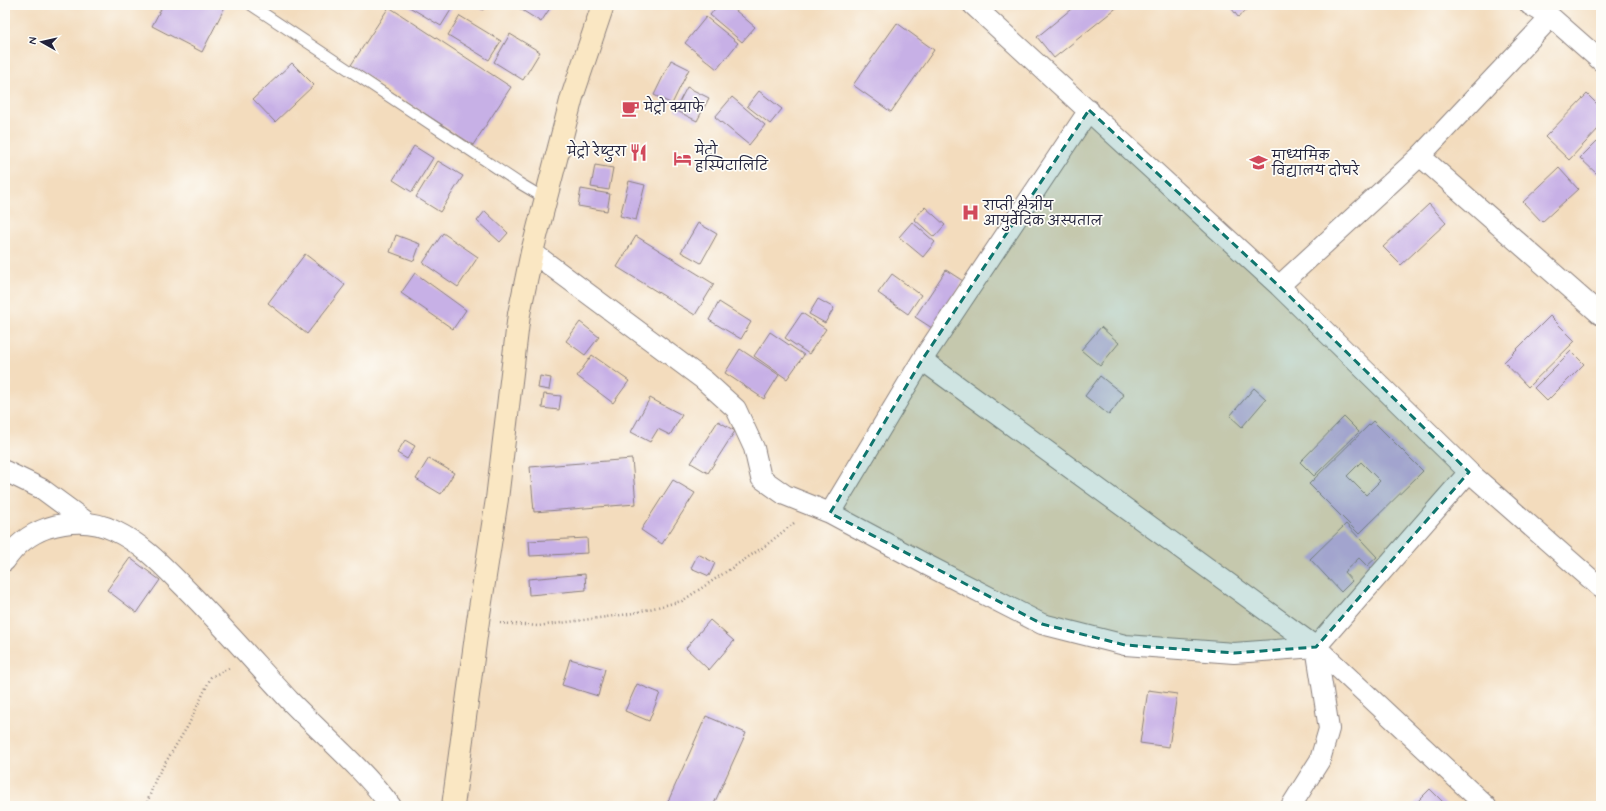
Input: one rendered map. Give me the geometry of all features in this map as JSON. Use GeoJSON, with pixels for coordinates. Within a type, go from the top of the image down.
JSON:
{"type":"FeatureCollection","features":[{"type":"Feature","properties":{"kind":"main road"},"geometry":{"type":"LineString","coordinates":[[453,806],[478,621],[497,499],[518,314],[532,252],[572,97],[603,5]]}},
{"type":"Feature","properties":{"kind":"street"},"geometry":{"type":"LineString","coordinates":[[973,5],[1279,286],[1469,472],[1601,588]]}},
{"type":"Feature","properties":{"kind":"street"},"geometry":{"type":"LineString","coordinates":[[1530,5],[1550,17],[1601,61]]}},
{"type":"Feature","properties":{"kind":"street"},"geometry":{"type":"LineString","coordinates":[[1279,286],[1420,156],[1550,17]]}},
{"type":"Feature","properties":{"kind":"street"},"geometry":{"type":"LineString","coordinates":[[830,513],[922,360],[1089,110]]}},
{"type":"Feature","properties":{"kind":"street"},"geometry":{"type":"LineString","coordinates":[[1420,156],[1601,315]]}},
{"type":"Feature","properties":{"kind":"street"},"geometry":{"type":"LineString","coordinates":[[532,252],[704,380],[736,409],[754,448],[761,478],[785,494],[830,513],[926,565],[1042,624],[1125,645],[1234,653],[1316,647],[1469,472]]}},
{"type":"Feature","properties":{"kind":"street"},"geometry":{"type":"LineString","coordinates":[[922,360],[1316,647],[1486,806]]}},
{"type":"Feature","properties":{"kind":"street"},"geometry":{"type":"LineString","coordinates":[[5,471],[42,489],[87,522],[113,530],[144,548],[210,612],[291,702],[375,785],[391,806]]}},
{"type":"Feature","properties":{"kind":"street"},"geometry":{"type":"LineString","coordinates":[[5,561],[11,551],[35,533],[60,524],[87,522]]}},
{"type":"Feature","properties":{"kind":"street"},"geometry":{"type":"LineString","coordinates":[[1291,806],[1320,760],[1329,729],[1316,647]]}},
{"type":"Feature","properties":{"kind":"lane"},"geometry":{"type":"LineString","coordinates":[[251,5],[506,175],[546,199]]}},
{"type":"Feature","properties":{"kind":"path"},"geometry":{"type":"LineString","coordinates":[[478,621],[538,626],[629,614],[682,601],[765,546],[798,521],[830,513]]}},
{"type":"Feature","properties":{"kind":"path"},"geometry":{"type":"LineString","coordinates":[[146,806],[156,778],[189,724],[211,677],[251,657]]}},
{"type":"Feature","properties":{"kind":"highlighted area"},"geometry":{"type":"Polygon","coordinates":[[[1089,110],[1279,286],[1469,472],[1316,647],[1234,653],[1125,645],[1042,624],[830,513],[922,360],[1089,110]]]}},
{"type":"Feature","properties":{"kind":"building"},"geometry":{"type":"Polygon","coordinates":[[[163,5],[226,5],[202,52],[152,26],[163,5]]]}},
{"type":"Feature","properties":{"kind":"building"},"geometry":{"type":"Polygon","coordinates":[[[406,5],[454,5],[441,26],[406,5]]]}},
{"type":"Feature","properties":{"kind":"building"},"geometry":{"type":"Polygon","coordinates":[[[475,5],[486,5],[483,10],[475,5]]]}},
{"type":"Feature","properties":{"kind":"building"},"geometry":{"type":"Polygon","coordinates":[[[514,5],[552,5],[541,22],[514,5]]]}},
{"type":"Feature","properties":{"kind":"building"},"geometry":{"type":"Polygon","coordinates":[[[718,5],[729,5],[755,27],[742,42],[710,15],[718,5]]]}},
{"type":"Feature","properties":{"kind":"building"},"geometry":{"type":"Polygon","coordinates":[[[1076,5],[1120,5],[1054,58],[1037,37],[1076,5]]]}},
{"type":"Feature","properties":{"kind":"building"},"geometry":{"type":"Polygon","coordinates":[[[1229,5],[1253,5],[1238,17],[1229,5]]]}},
{"type":"Feature","properties":{"kind":"building"},"geometry":{"type":"Polygon","coordinates":[[[389,7],[511,87],[473,145],[351,65],[389,7]]]}},
{"type":"Feature","properties":{"kind":"building"},"geometry":{"type":"Polygon","coordinates":[[[460,16],[501,41],[489,60],[448,35],[460,16]]]}},
{"type":"Feature","properties":{"kind":"building"},"geometry":{"type":"Polygon","coordinates":[[[706,17],[738,43],[717,69],[685,43],[706,17]]]}},
{"type":"Feature","properties":{"kind":"building"},"geometry":{"type":"Polygon","coordinates":[[[897,23],[934,50],[891,112],[853,85],[897,23]]]}},
{"type":"Feature","properties":{"kind":"building"},"geometry":{"type":"Polygon","coordinates":[[[510,34],[540,52],[523,80],[494,62],[510,34]]]}},
{"type":"Feature","properties":{"kind":"building"},"geometry":{"type":"Polygon","coordinates":[[[671,60],[689,69],[672,104],[654,95],[671,60]]]}},
{"type":"Feature","properties":{"kind":"building"},"geometry":{"type":"Polygon","coordinates":[[[292,63],[314,85],[275,122],[253,99],[292,63]]]}},
{"type":"Feature","properties":{"kind":"building"},"geometry":{"type":"Polygon","coordinates":[[[687,87],[709,98],[697,121],[675,110],[687,87]]]}},
{"type":"Feature","properties":{"kind":"building"},"geometry":{"type":"Polygon","coordinates":[[[759,91],[782,109],[770,124],[747,106],[759,91]]]}},
{"type":"Feature","properties":{"kind":"building"},"geometry":{"type":"Polygon","coordinates":[[[1587,94],[1601,108],[1601,126],[1569,160],[1545,137],[1587,94]]]}},
{"type":"Feature","properties":{"kind":"building"},"geometry":{"type":"Polygon","coordinates":[[[732,97],[765,125],[749,145],[715,117],[732,97]]]}},
{"type":"Feature","properties":{"kind":"building"},"geometry":{"type":"Polygon","coordinates":[[[1597,141],[1601,145],[1601,170],[1597,174],[1580,158],[1597,141]]]}},
{"type":"Feature","properties":{"kind":"building"},"geometry":{"type":"Polygon","coordinates":[[[414,146],[433,158],[412,192],[393,180],[414,146]]]}},
{"type":"Feature","properties":{"kind":"building"},"geometry":{"type":"Polygon","coordinates":[[[438,161],[463,176],[440,212],[416,197],[438,161]]]}},
{"type":"Feature","properties":{"kind":"building"},"geometry":{"type":"Polygon","coordinates":[[[595,165],[613,168],[609,190],[591,187],[595,165]]]}},
{"type":"Feature","properties":{"kind":"building"},"geometry":{"type":"Polygon","coordinates":[[[1559,168],[1578,189],[1542,222],[1523,202],[1559,168]]]}},
{"type":"Feature","properties":{"kind":"building"},"geometry":{"type":"Polygon","coordinates":[[[629,181],[645,185],[636,220],[620,216],[629,181]]]}},
{"type":"Feature","properties":{"kind":"building"},"geometry":{"type":"Polygon","coordinates":[[[581,189],[610,194],[607,211],[578,206],[581,189]]]}},
{"type":"Feature","properties":{"kind":"building"},"geometry":{"type":"Polygon","coordinates":[[[1429,204],[1446,223],[1401,265],[1383,247],[1429,204]]]}},
{"type":"Feature","properties":{"kind":"building"},"geometry":{"type":"Polygon","coordinates":[[[925,207],[945,225],[934,237],[914,219],[925,207]]]}},
{"type":"Feature","properties":{"kind":"building"},"geometry":{"type":"Polygon","coordinates":[[[485,211],[508,233],[500,242],[477,221],[485,211]]]}},
{"type":"Feature","properties":{"kind":"building"},"geometry":{"type":"Polygon","coordinates":[[[912,222],[935,242],[923,257],[899,237],[912,222]]]}},
{"type":"Feature","properties":{"kind":"building"},"geometry":{"type":"Polygon","coordinates":[[[698,223],[717,234],[701,263],[681,252],[698,223]]]}},
{"type":"Feature","properties":{"kind":"building"},"geometry":{"type":"Polygon","coordinates":[[[443,233],[478,257],[458,287],[423,263],[443,233]]]}},
{"type":"Feature","properties":{"kind":"building"},"geometry":{"type":"Polygon","coordinates":[[[396,235],[420,244],[414,261],[390,252],[396,235]]]}},
{"type":"Feature","properties":{"kind":"building"},"geometry":{"type":"Polygon","coordinates":[[[636,236],[714,284],[695,315],[617,267],[636,236]]]}},
{"type":"Feature","properties":{"kind":"building"},"geometry":{"type":"Polygon","coordinates":[[[305,254],[345,285],[307,334],[268,303],[305,254]]]}},
{"type":"Feature","properties":{"kind":"building"},"geometry":{"type":"Polygon","coordinates":[[[946,270],[963,281],[932,328],[915,317],[946,270]]]}},
{"type":"Feature","properties":{"kind":"building"},"geometry":{"type":"Polygon","coordinates":[[[415,273],[466,310],[453,329],[401,293],[415,273]]]}},
{"type":"Feature","properties":{"kind":"building"},"geometry":{"type":"Polygon","coordinates":[[[892,274],[921,295],[908,314],[878,293],[892,274]]]}},
{"type":"Feature","properties":{"kind":"building"},"geometry":{"type":"Polygon","coordinates":[[[818,299],[834,308],[825,323],[809,314],[818,299]]]}},
{"type":"Feature","properties":{"kind":"building"},"geometry":{"type":"Polygon","coordinates":[[[719,302],[751,322],[741,339],[709,320],[719,302]]]}},
{"type":"Feature","properties":{"kind":"building"},"geometry":{"type":"Polygon","coordinates":[[[802,313],[826,329],[809,354],[785,338],[802,313]]]}},
{"type":"Feature","properties":{"kind":"building"},"geometry":{"type":"Polygon","coordinates":[[[1550,316],[1575,341],[1528,387],[1504,362],[1550,316]]]}},
{"type":"Feature","properties":{"kind":"building"},"geometry":{"type":"Polygon","coordinates":[[[580,322],[599,337],[585,355],[566,341],[580,322]]]}},
{"type":"Feature","properties":{"kind":"building"},"geometry":{"type":"Polygon","coordinates":[[[1101,327],[1119,343],[1100,366],[1081,350],[1101,327]]]}},
{"type":"Feature","properties":{"kind":"building"},"geometry":{"type":"Polygon","coordinates":[[[770,332],[804,355],[787,379],[754,356],[770,332]]]}},
{"type":"Feature","properties":{"kind":"building"},"geometry":{"type":"Polygon","coordinates":[[[740,349],[779,375],[764,399],[725,373],[740,349]]]}},
{"type":"Feature","properties":{"kind":"building"},"geometry":{"type":"Polygon","coordinates":[[[1571,351],[1584,364],[1547,401],[1534,388],[1571,351]]]}},
{"type":"Feature","properties":{"kind":"building"},"geometry":{"type":"Polygon","coordinates":[[[592,355],[629,381],[613,403],[577,376],[592,355]]]}},
{"type":"Feature","properties":{"kind":"building"},"geometry":{"type":"Polygon","coordinates":[[[540,376],[551,378],[549,390],[538,388],[540,376]]]}},
{"type":"Feature","properties":{"kind":"building"},"geometry":{"type":"Polygon","coordinates":[[[1100,376],[1124,395],[1109,415],[1085,396],[1100,376]]]}},
{"type":"Feature","properties":{"kind":"building"},"geometry":{"type":"Polygon","coordinates":[[[1254,388],[1266,399],[1242,427],[1230,416],[1254,388]]]}},
{"type":"Feature","properties":{"kind":"building"},"geometry":{"type":"Polygon","coordinates":[[[544,394],[561,396],[559,410],[542,408],[544,394]]]}},
{"type":"Feature","properties":{"kind":"building"},"geometry":{"type":"Polygon","coordinates":[[[650,398],[682,415],[670,435],[658,429],[650,442],[631,432],[650,398]]]}},
{"type":"Feature","properties":{"kind":"building"},"geometry":{"type":"Polygon","coordinates":[[[1344,417],[1359,432],[1314,476],[1300,462],[1344,417]]]}},
{"type":"Feature","properties":{"kind":"building"},"geometry":{"type":"Polygon","coordinates":[[[718,421],[735,431],[708,473],[691,463],[718,421]]]}},
{"type":"Feature","properties":{"kind":"building"},"geometry":{"type":"Polygon","coordinates":[[[1373,421],[1423,471],[1359,534],[1309,484],[1373,421]],[[1361,462],[1347,476],[1366,495],[1380,481],[1361,462]]]}},
{"type":"Feature","properties":{"kind":"building"},"geometry":{"type":"Polygon","coordinates":[[[405,440],[415,446],[407,459],[397,453],[405,440]]]}},
{"type":"Feature","properties":{"kind":"building"},"geometry":{"type":"Polygon","coordinates":[[[429,458],[454,473],[441,494],[416,479],[429,458]]]}},
{"type":"Feature","properties":{"kind":"building"},"geometry":{"type":"Polygon","coordinates":[[[632,459],[636,504],[534,512],[530,467],[632,459]]]}},
{"type":"Feature","properties":{"kind":"building"},"geometry":{"type":"Polygon","coordinates":[[[673,480],[695,493],[662,544],[641,530],[673,480]]]}},
{"type":"Feature","properties":{"kind":"building"},"geometry":{"type":"Polygon","coordinates":[[[1346,524],[1377,557],[1367,566],[1359,558],[1344,572],[1352,581],[1341,592],[1310,559],[1346,524]]]}},
{"type":"Feature","properties":{"kind":"building"},"geometry":{"type":"Polygon","coordinates":[[[587,538],[588,553],[530,556],[529,541],[587,538]]]}},
{"type":"Feature","properties":{"kind":"building"},"geometry":{"type":"Polygon","coordinates":[[[698,554],[715,563],[709,576],[691,568],[698,554]]]}},
{"type":"Feature","properties":{"kind":"building"},"geometry":{"type":"Polygon","coordinates":[[[130,558],[160,580],[137,613],[107,590],[130,558]]]}},
{"type":"Feature","properties":{"kind":"building"},"geometry":{"type":"Polygon","coordinates":[[[585,574],[586,590],[529,595],[528,579],[585,574]]]}},
{"type":"Feature","properties":{"kind":"building"},"geometry":{"type":"Polygon","coordinates":[[[710,620],[734,641],[709,670],[686,648],[710,620]]]}},
{"type":"Feature","properties":{"kind":"building"},"geometry":{"type":"Polygon","coordinates":[[[570,659],[605,669],[598,696],[562,685],[570,659]]]}},
{"type":"Feature","properties":{"kind":"building"},"geometry":{"type":"Polygon","coordinates":[[[637,684],[660,693],[649,721],[625,711],[637,684]]]}},
{"type":"Feature","properties":{"kind":"building"},"geometry":{"type":"Polygon","coordinates":[[[1148,690],[1177,694],[1169,747],[1140,743],[1148,690]]]}},
{"type":"Feature","properties":{"kind":"building"},"geometry":{"type":"Polygon","coordinates":[[[706,716],[746,733],[713,806],[666,806],[706,716]]]}},
{"type":"Feature","properties":{"kind":"building"},"geometry":{"type":"Polygon","coordinates":[[[1430,789],[1447,806],[1413,806],[1430,789]]]}},
{"type":"Feature","properties":{"kind":"place","name":"मेट्रो क्याफे"},"geometry":{"type":"Point","coordinates":[631,108]}},
{"type":"Feature","properties":{"kind":"place","name":"मेट्रो रेष्टुरा"},"geometry":{"type":"Point","coordinates":[639,152]}},
{"type":"Feature","properties":{"kind":"place","name":"मेट्रो हस्पिटालिटि"},"geometry":{"type":"Point","coordinates":[682,158]}},
{"type":"Feature","properties":{"kind":"place","name":"माध्यमिक विद्यालय दोघरे"},"geometry":{"type":"Point","coordinates":[1259,163]}},
{"type":"Feature","properties":{"kind":"place","name":"राप्ती क्षेत्रीय आयुर्वेदिक अस्पताल"},"geometry":{"type":"Point","coordinates":[970,213]}}]}
